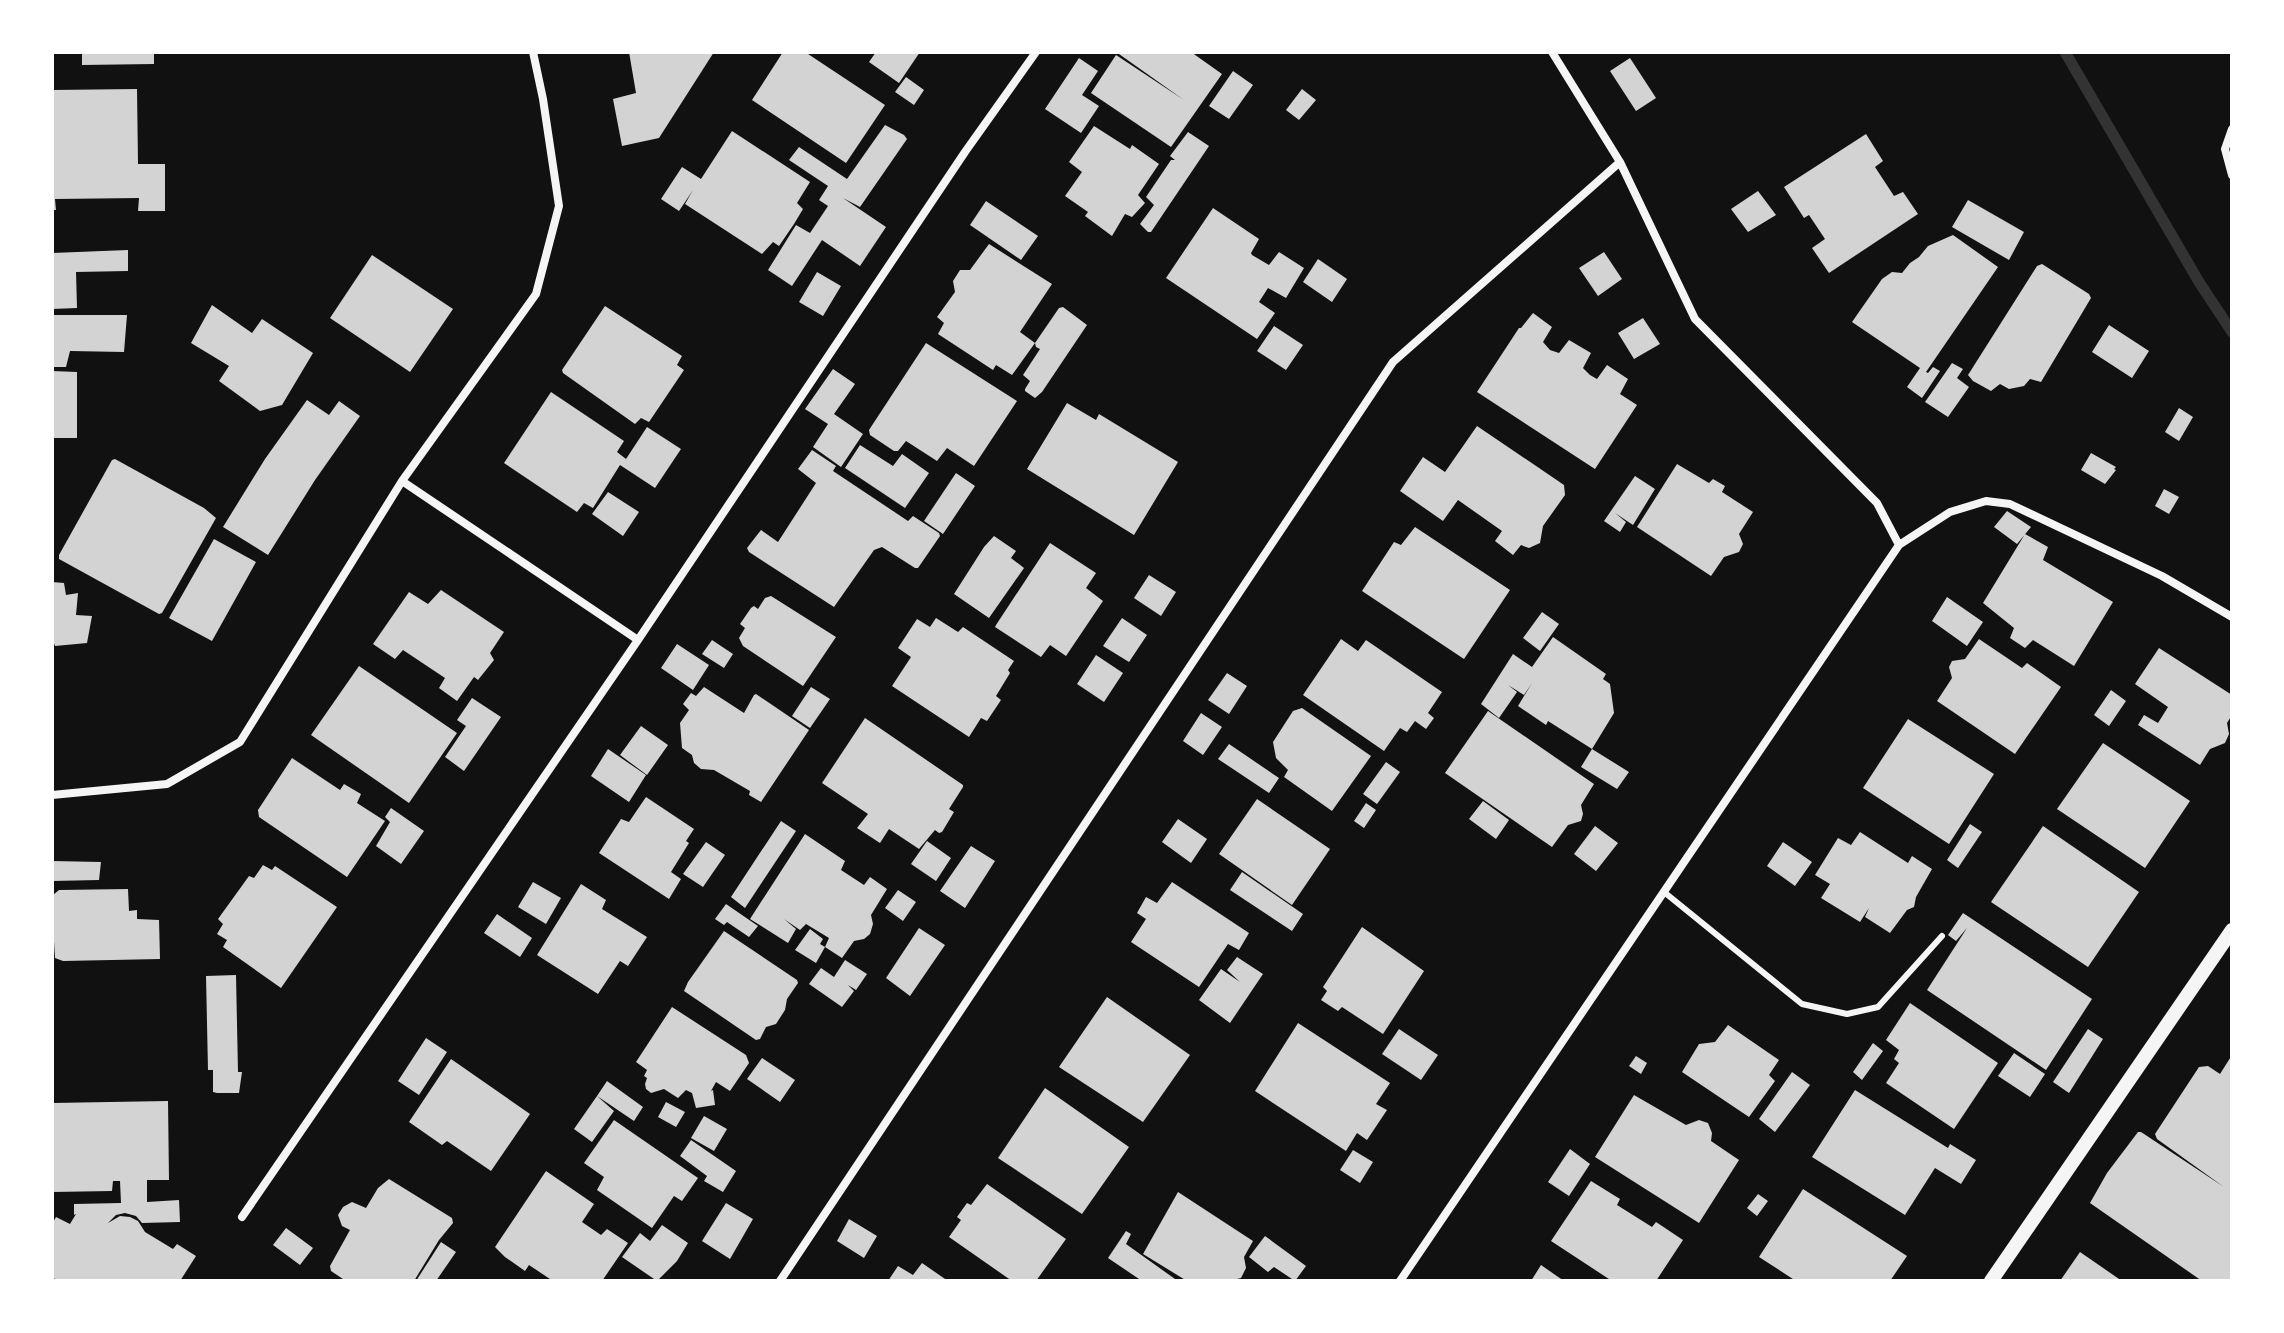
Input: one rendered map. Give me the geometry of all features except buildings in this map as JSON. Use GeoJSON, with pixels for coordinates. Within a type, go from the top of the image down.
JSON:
{"type":"FeatureCollection","features":[{"type":"Feature","properties":{"kind":"street"},"geometry":{"type":"LineString","coordinates":[[52,795],[167,784],[240,742],[402,481],[536,294],[559,206],[533,52]]}},
{"type":"Feature","properties":{"kind":"street"},"geometry":{"type":"LineString","coordinates":[[242,1217],[1036,52]]}},
{"type":"Feature","properties":{"kind":"street"},"geometry":{"type":"LineString","coordinates":[[1552,52],[1620,162],[1695,319],[1877,503],[1899,545]]}},
{"type":"Feature","properties":{"kind":"street"},"geometry":{"type":"LineString","coordinates":[[2232,129],[2225,149],[2232,175]]}},
{"type":"Feature","properties":{"kind":"street"},"geometry":{"type":"LineString","coordinates":[[780,1281],[1393,362],[1620,162]]}},
{"type":"Feature","properties":{"kind":"street"},"geometry":{"type":"LineString","coordinates":[[402,481],[638,640]]}},
{"type":"Feature","properties":{"kind":"street"},"geometry":{"type":"LineString","coordinates":[[1400,1281],[1899,545],[1950,512],[1986,501],[2010,504],[2162,576],[2232,617]]}},
{"type":"Feature","properties":{"kind":"street"},"geometry":{"type":"LineString","coordinates":[[1991,1281],[2232,930]]}},
{"type":"Feature","properties":{"kind":"lane"},"geometry":{"type":"LineString","coordinates":[[1664,892],[1802,1004],[1847,1014],[1878,1007],[1942,936]]}},
{"type":"Feature","properties":{"kind":"waterway"},"geometry":{"type":"LineString","coordinates":[[2065,52],[2199,282],[2232,332]]}}]}
